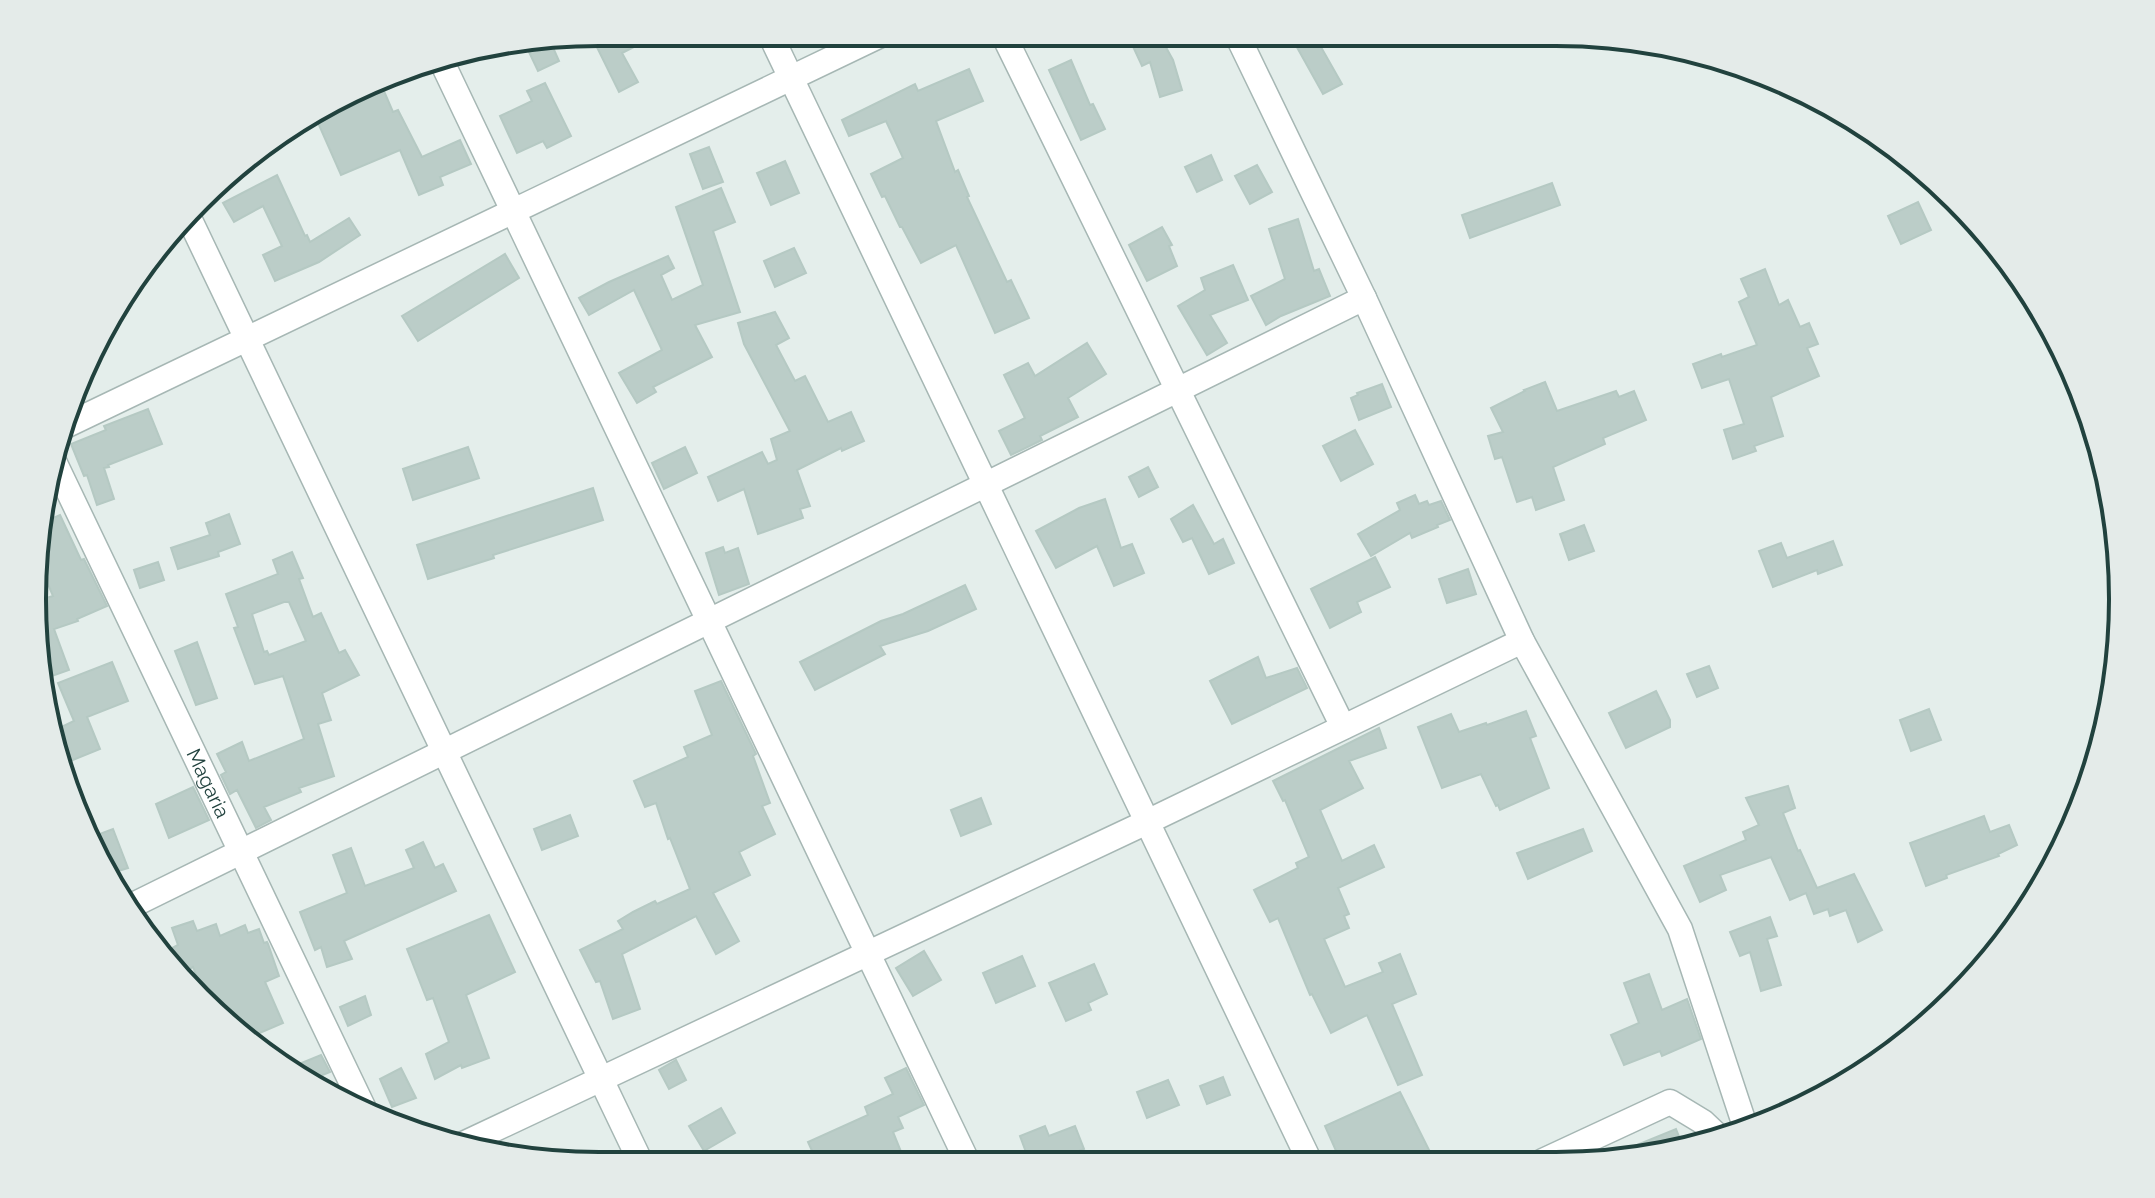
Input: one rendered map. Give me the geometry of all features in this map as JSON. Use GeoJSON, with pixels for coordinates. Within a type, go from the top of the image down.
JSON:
{"type":"FeatureCollection","features":[{"type":"Feature","properties":{"kind":"street"},"geometry":{"type":"LineString","coordinates":[[776,46],[1305,1152]]}},
{"type":"Feature","properties":{"kind":"street"},"geometry":{"type":"LineString","coordinates":[[75,421],[858,46]]}},
{"type":"Feature","properties":{"kind":"street"},"geometry":{"type":"LineString","coordinates":[[1009,46],[1343,727]]}},
{"type":"Feature","properties":{"kind":"street"},"geometry":{"type":"LineString","coordinates":[[1242,46],[1364,298],[1522,641],[1680,929],[1743,1120]]}},
{"type":"Feature","properties":{"kind":"street"},"geometry":{"type":"LineString","coordinates":[[445,68],[963,1152]]}},
{"type":"Feature","properties":{"kind":"street"},"geometry":{"type":"LineString","coordinates":[[192,225],[636,1152]]}},
{"type":"Feature","properties":{"kind":"street"},"geometry":{"type":"LineString","coordinates":[[137,903],[1364,298]]}},
{"type":"Feature","properties":{"kind":"street","name":"Magaria"},"geometry":{"type":"LineString","coordinates":[[61,475],[358,1097]]}},
{"type":"Feature","properties":{"kind":"street"},"geometry":{"type":"LineString","coordinates":[[477,1138],[1147,822],[1522,641]]}},
{"type":"Feature","properties":{"kind":"street"},"geometry":{"type":"LineString","coordinates":[[1563,1152],[1670,1102],[1711,1130]]}},
{"type":"Feature","properties":{"kind":"building"},"geometry":{"type":"Polygon","coordinates":[[[596,46],[636,46],[622,53],[638,82],[619,92],[596,46]]]}},
{"type":"Feature","properties":{"kind":"building"},"geometry":{"type":"Polygon","coordinates":[[[1133,46],[1165,46],[1182,90],[1160,97],[1150,62],[1142,66],[1133,46]]]}},
{"type":"Feature","properties":{"kind":"building"},"geometry":{"type":"Polygon","coordinates":[[[1296,46],[1320,46],[1342,84],[1323,94],[1296,46]]]}},
{"type":"Feature","properties":{"kind":"building"},"geometry":{"type":"Polygon","coordinates":[[[553,48],[559,61],[538,71],[529,52],[553,48]]]}},
{"type":"Feature","properties":{"kind":"building"},"geometry":{"type":"Polygon","coordinates":[[[1071,60],[1090,105],[1093,104],[1105,129],[1081,140],[1049,70],[1071,60]]]}},
{"type":"Feature","properties":{"kind":"building"},"geometry":{"type":"Polygon","coordinates":[[[969,69],[983,101],[936,121],[955,172],[958,170],[967,197],[1007,282],[1011,280],[1029,318],[995,333],[956,245],[921,263],[885,196],[882,197],[871,174],[903,158],[886,121],[849,136],[842,120],[915,84],[918,91],[969,69]]]}},
{"type":"Feature","properties":{"kind":"building"},"geometry":{"type":"Polygon","coordinates":[[[545,83],[571,136],[547,148],[543,141],[517,153],[500,116],[532,101],[527,91],[545,83]]]}},
{"type":"Feature","properties":{"kind":"building"},"geometry":{"type":"Polygon","coordinates":[[[383,90],[393,112],[398,110],[422,157],[460,140],[471,164],[440,177],[443,185],[419,195],[400,150],[341,175],[318,123],[383,90]]]}},
{"type":"Feature","properties":{"kind":"building"},"geometry":{"type":"Polygon","coordinates":[[[709,147],[723,182],[703,189],[690,154],[709,147]]]}},
{"type":"Feature","properties":{"kind":"building"},"geometry":{"type":"Polygon","coordinates":[[[1211,155],[1222,180],[1197,192],[1185,167],[1211,155]]]}},
{"type":"Feature","properties":{"kind":"building"},"geometry":{"type":"Polygon","coordinates":[[[785,161],[799,193],[771,205],[757,173],[785,161]]]}},
{"type":"Feature","properties":{"kind":"building"},"geometry":{"type":"Polygon","coordinates":[[[1257,165],[1272,192],[1250,204],[1235,176],[1257,165]]]}},
{"type":"Feature","properties":{"kind":"building"},"geometry":{"type":"Polygon","coordinates":[[[277,175],[310,242],[349,218],[360,235],[319,262],[275,281],[263,255],[282,246],[263,206],[234,222],[223,203],[277,175]]]}},
{"type":"Feature","properties":{"kind":"building"},"geometry":{"type":"Polygon","coordinates":[[[1552,183],[1560,205],[1470,238],[1462,215],[1552,183]]]}},
{"type":"Feature","properties":{"kind":"building"},"geometry":{"type":"Polygon","coordinates":[[[721,188],[735,222],[713,231],[740,312],[695,325],[712,357],[653,387],[656,392],[637,403],[619,373],[662,350],[634,290],[589,315],[579,298],[668,256],[674,268],[661,275],[672,300],[703,285],[676,207],[721,188]]]}},
{"type":"Feature","properties":{"kind":"building"},"geometry":{"type":"Polygon","coordinates":[[[1918,202],[1931,230],[1901,244],[1888,216],[1918,202]]]}},
{"type":"Feature","properties":{"kind":"building"},"geometry":{"type":"Polygon","coordinates":[[[1298,219],[1314,271],[1319,269],[1330,296],[1266,325],[1251,296],[1285,279],[1269,229],[1298,219]]]}},
{"type":"Feature","properties":{"kind":"building"},"geometry":{"type":"Polygon","coordinates":[[[1162,227],[1172,245],[1169,246],[1177,266],[1147,281],[1129,245],[1162,227]]]}},
{"type":"Feature","properties":{"kind":"building"},"geometry":{"type":"Polygon","coordinates":[[[794,248],[806,273],[775,287],[764,261],[794,248]]]}},
{"type":"Feature","properties":{"kind":"building"},"geometry":{"type":"Polygon","coordinates":[[[505,254],[519,278],[418,341],[402,316],[505,254]]]}},
{"type":"Feature","properties":{"kind":"building"},"geometry":{"type":"Polygon","coordinates":[[[1233,265],[1248,300],[1210,315],[1227,343],[1207,355],[1178,306],[1205,290],[1201,278],[1233,265]]]}},
{"type":"Feature","properties":{"kind":"building"},"geometry":{"type":"Polygon","coordinates":[[[1765,269],[1779,305],[1788,300],[1800,327],[1809,323],[1818,344],[1807,348],[1819,376],[1771,397],[1783,436],[1754,446],[1756,451],[1733,459],[1724,430],[1744,424],[1729,379],[1702,388],[1693,364],[1757,345],[1739,302],[1749,297],[1741,279],[1765,269]]]}},
{"type":"Feature","properties":{"kind":"building"},"geometry":{"type":"Polygon","coordinates":[[[775,312],[789,338],[776,345],[795,381],[805,376],[828,422],[851,412],[864,441],[842,451],[841,448],[797,470],[810,506],[800,509],[803,518],[758,534],[744,489],[718,501],[708,477],[762,452],[768,464],[777,460],[771,439],[790,431],[744,344],[738,323],[775,312]]]}},
{"type":"Feature","properties":{"kind":"building"},"geometry":{"type":"Polygon","coordinates":[[[1087,343],[1106,374],[1068,398],[1078,417],[1011,455],[999,431],[1025,418],[1004,375],[1028,363],[1035,376],[1087,343]]]}},
{"type":"Feature","properties":{"kind":"building"},"geometry":{"type":"Polygon","coordinates":[[[1545,382],[1557,411],[1616,391],[1619,397],[1634,391],[1646,420],[1603,438],[1605,444],[1553,467],[1564,500],[1536,510],[1532,497],[1517,502],[1502,457],[1495,459],[1488,436],[1503,432],[1491,408],[1545,382]]]}},
{"type":"Feature","properties":{"kind":"building"},"geometry":{"type":"Polygon","coordinates":[[[1382,384],[1391,407],[1359,420],[1351,398],[1382,384]]]}},
{"type":"Feature","properties":{"kind":"building"},"geometry":{"type":"Polygon","coordinates":[[[148,409],[162,444],[104,468],[114,499],[97,505],[87,475],[84,476],[71,444],[106,430],[104,426],[148,409]]]}},
{"type":"Feature","properties":{"kind":"building"},"geometry":{"type":"Polygon","coordinates":[[[1355,430],[1373,464],[1341,481],[1323,446],[1355,430]]]}},
{"type":"Feature","properties":{"kind":"building"},"geometry":{"type":"Polygon","coordinates":[[[468,447],[479,478],[413,500],[403,469],[468,447]]]}},
{"type":"Feature","properties":{"kind":"building"},"geometry":{"type":"Polygon","coordinates":[[[685,447],[697,473],[664,489],[652,463],[685,447]]]}},
{"type":"Feature","properties":{"kind":"building"},"geometry":{"type":"Polygon","coordinates":[[[1148,467],[1158,487],[1139,497],[1129,477],[1148,467]]]}},
{"type":"Feature","properties":{"kind":"building"},"geometry":{"type":"Polygon","coordinates":[[[593,488],[603,520],[428,579],[417,545],[593,488]]]}},
{"type":"Feature","properties":{"kind":"building"},"geometry":{"type":"Polygon","coordinates":[[[1415,495],[1419,504],[1441,501],[1450,520],[1412,538],[1410,533],[1371,556],[1358,534],[1400,510],[1397,503],[1415,495]]]}},
{"type":"Feature","properties":{"kind":"building"},"geometry":{"type":"Polygon","coordinates":[[[1105,499],[1121,548],[1132,544],[1144,573],[1114,586],[1097,546],[1056,568],[1036,531],[1079,508],[1105,499]]]}},
{"type":"Feature","properties":{"kind":"building"},"geometry":{"type":"Polygon","coordinates":[[[1193,505],[1214,544],[1223,539],[1234,563],[1209,574],[1192,538],[1183,542],[1171,519],[1193,505]]]}},
{"type":"Feature","properties":{"kind":"building"},"geometry":{"type":"Polygon","coordinates":[[[229,514],[240,544],[218,552],[219,556],[178,569],[171,548],[210,535],[206,523],[229,514]]]}},
{"type":"Feature","properties":{"kind":"building"},"geometry":{"type":"Polygon","coordinates":[[[60,515],[107,606],[54,629],[69,670],[52,676],[46,599],[53,596],[47,581],[52,518],[60,515]]]}},
{"type":"Feature","properties":{"kind":"building"},"geometry":{"type":"Polygon","coordinates":[[[1584,525],[1594,551],[1569,560],[1560,534],[1584,525]]]}},
{"type":"Feature","properties":{"kind":"building"},"geometry":{"type":"Polygon","coordinates":[[[1833,541],[1842,565],[1818,574],[1817,570],[1773,587],[1759,551],[1781,543],[1787,558],[1833,541]]]}},
{"type":"Feature","properties":{"kind":"building"},"geometry":{"type":"Polygon","coordinates":[[[723,547],[725,553],[738,548],[749,584],[719,595],[706,553],[723,547]]]}},
{"type":"Feature","properties":{"kind":"building"},"geometry":{"type":"Polygon","coordinates":[[[292,552],[303,578],[299,579],[313,617],[321,613],[339,653],[345,650],[359,675],[322,693],[331,720],[318,724],[334,776],[299,788],[301,792],[264,807],[271,820],[256,828],[237,790],[230,794],[221,775],[226,772],[217,754],[242,742],[249,761],[304,739],[283,676],[255,684],[234,628],[238,627],[226,594],[278,574],[273,560],[292,552]],[[289,602],[252,614],[264,652],[267,651],[269,655],[306,641],[289,602]]]}},
{"type":"Feature","properties":{"kind":"building"},"geometry":{"type":"Polygon","coordinates":[[[1375,557],[1390,587],[1357,602],[1361,612],[1330,628],[1311,589],[1375,557]]]}},
{"type":"Feature","properties":{"kind":"building"},"geometry":{"type":"Polygon","coordinates":[[[158,562],[164,580],[140,588],[134,570],[158,562]]]}},
{"type":"Feature","properties":{"kind":"building"},"geometry":{"type":"Polygon","coordinates":[[[1468,569],[1476,594],[1447,603],[1439,579],[1468,569]]]}},
{"type":"Feature","properties":{"kind":"building"},"geometry":{"type":"Polygon","coordinates":[[[965,585],[976,609],[928,631],[880,646],[885,654],[815,690],[800,662],[881,621],[965,585]]]}},
{"type":"Feature","properties":{"kind":"building"},"geometry":{"type":"Polygon","coordinates":[[[197,642],[217,698],[196,705],[175,651],[197,642]]]}},
{"type":"Feature","properties":{"kind":"building"},"geometry":{"type":"Polygon","coordinates":[[[1258,657],[1266,678],[1297,668],[1307,688],[1232,724],[1210,681],[1258,657]]]}},
{"type":"Feature","properties":{"kind":"building"},"geometry":{"type":"Polygon","coordinates":[[[112,662],[128,701],[87,717],[100,749],[70,761],[62,727],[74,721],[58,683],[112,662]]]}},
{"type":"Feature","properties":{"kind":"building"},"geometry":{"type":"Polygon","coordinates":[[[1709,666],[1718,688],[1697,697],[1687,674],[1709,666]]]}},
{"type":"Feature","properties":{"kind":"building"},"geometry":{"type":"Polygon","coordinates":[[[721,681],[756,754],[753,756],[770,803],[762,806],[775,834],[739,852],[750,875],[713,893],[739,941],[716,954],[696,916],[622,954],[640,1009],[613,1019],[600,981],[596,982],[580,950],[623,929],[618,921],[633,912],[690,889],[656,803],[645,807],[634,781],[688,757],[684,747],[712,735],[695,691],[721,681]]]}},
{"type":"Feature","properties":{"kind":"building"},"geometry":{"type":"Polygon","coordinates":[[[1656,691],[1670,720],[1670,727],[1626,748],[1609,713],[1656,691]]]}},
{"type":"Feature","properties":{"kind":"building"},"geometry":{"type":"Polygon","coordinates":[[[1929,709],[1941,740],[1911,751],[1900,720],[1929,709]]]}},
{"type":"Feature","properties":{"kind":"building"},"geometry":{"type":"Polygon","coordinates":[[[1526,711],[1536,736],[1530,738],[1549,788],[1500,810],[1481,774],[1442,788],[1418,727],[1451,714],[1459,732],[1526,711]]]}},
{"type":"Feature","properties":{"kind":"building"},"geometry":{"type":"Polygon","coordinates":[[[1379,728],[1386,748],[1349,761],[1363,788],[1320,810],[1342,861],[1374,845],[1384,867],[1338,888],[1349,914],[1344,916],[1349,928],[1324,939],[1345,987],[1383,972],[1379,963],[1400,954],[1416,994],[1392,1004],[1422,1075],[1398,1085],[1367,1015],[1331,1033],[1310,995],[1278,918],[1270,922],[1254,890],[1298,868],[1296,863],[1309,857],[1285,800],[1273,781],[1379,728]]]}},
{"type":"Feature","properties":{"kind":"building"},"geometry":{"type":"Polygon","coordinates":[[[1788,786],[1795,808],[1783,813],[1817,888],[1854,874],[1882,930],[1858,942],[1846,910],[1830,916],[1828,909],[1814,914],[1806,893],[1790,900],[1771,857],[1720,875],[1726,890],[1700,902],[1684,866],[1746,840],[1743,832],[1759,825],[1746,798],[1788,786]]]}},
{"type":"Feature","properties":{"kind":"building"},"geometry":{"type":"Polygon","coordinates":[[[193,787],[209,820],[169,838],[156,804],[193,787]]]}},
{"type":"Feature","properties":{"kind":"building"},"geometry":{"type":"Polygon","coordinates":[[[981,798],[991,824],[961,836],[951,810],[981,798]]]}},
{"type":"Feature","properties":{"kind":"building"},"geometry":{"type":"Polygon","coordinates":[[[570,815],[578,836],[542,850],[534,829],[570,815]]]}},
{"type":"Feature","properties":{"kind":"building"},"geometry":{"type":"Polygon","coordinates":[[[1984,816],[1990,832],[2009,825],[2017,845],[1999,856],[1946,875],[1947,878],[1926,886],[1910,843],[1984,816]]]}},
{"type":"Feature","properties":{"kind":"building"},"geometry":{"type":"Polygon","coordinates":[[[113,829],[128,868],[117,871],[99,834],[113,829]]]}},
{"type":"Feature","properties":{"kind":"building"},"geometry":{"type":"Polygon","coordinates":[[[1583,829],[1592,851],[1528,879],[1517,853],[1583,829]]]}},
{"type":"Feature","properties":{"kind":"building"},"geometry":{"type":"Polygon","coordinates":[[[423,842],[435,868],[443,864],[456,891],[344,941],[352,959],[327,967],[321,947],[315,950],[300,912],[347,893],[333,855],[351,848],[365,886],[414,868],[406,850],[423,842]]]}},
{"type":"Feature","properties":{"kind":"building"},"geometry":{"type":"Polygon","coordinates":[[[489,915],[515,972],[466,995],[489,1058],[462,1068],[461,1065],[435,1079],[426,1054],[449,1042],[433,998],[427,1000],[407,949],[489,915]]]}},
{"type":"Feature","properties":{"kind":"building"},"geometry":{"type":"Polygon","coordinates":[[[1770,917],[1777,936],[1767,939],[1781,985],[1761,991],[1750,952],[1740,956],[1730,932],[1770,917]]]}},
{"type":"Feature","properties":{"kind":"building"},"geometry":{"type":"Polygon","coordinates":[[[193,921],[197,931],[216,924],[220,936],[245,925],[248,933],[259,929],[264,943],[268,944],[279,976],[265,982],[283,1023],[257,1034],[234,1015],[198,980],[193,967],[188,969],[171,949],[178,945],[172,928],[193,921]]]}},
{"type":"Feature","properties":{"kind":"building"},"geometry":{"type":"Polygon","coordinates":[[[924,951],[941,980],[913,996],[896,968],[924,951]]]}},
{"type":"Feature","properties":{"kind":"building"},"geometry":{"type":"Polygon","coordinates":[[[1022,956],[1035,986],[996,1003],[983,973],[1022,956]]]}},
{"type":"Feature","properties":{"kind":"building"},"geometry":{"type":"Polygon","coordinates":[[[1094,964],[1107,994],[1088,1003],[1091,1010],[1066,1021],[1049,983],[1094,964]]]}},
{"type":"Feature","properties":{"kind":"building"},"geometry":{"type":"Polygon","coordinates":[[[1649,974],[1662,1010],[1687,999],[1701,1039],[1662,1056],[1660,1051],[1624,1065],[1611,1035],[1639,1023],[1624,983],[1649,974]]]}},
{"type":"Feature","properties":{"kind":"building"},"geometry":{"type":"Polygon","coordinates":[[[365,996],[371,1015],[348,1026],[340,1007],[365,996]]]}},
{"type":"Feature","properties":{"kind":"building"},"geometry":{"type":"Polygon","coordinates":[[[321,1055],[330,1072],[319,1076],[299,1064],[321,1055]]]}},
{"type":"Feature","properties":{"kind":"building"},"geometry":{"type":"Polygon","coordinates":[[[676,1060],[686,1080],[669,1089],[659,1070],[676,1060]]]}},
{"type":"Feature","properties":{"kind":"building"},"geometry":{"type":"Polygon","coordinates":[[[401,1068],[416,1098],[392,1107],[380,1079],[401,1068]]]}},
{"type":"Feature","properties":{"kind":"building"},"geometry":{"type":"Polygon","coordinates":[[[906,1068],[924,1105],[898,1117],[903,1128],[893,1132],[901,1152],[813,1152],[808,1142],[868,1115],[865,1107],[893,1094],[885,1078],[906,1068]]]}},
{"type":"Feature","properties":{"kind":"building"},"geometry":{"type":"Polygon","coordinates":[[[1223,1077],[1230,1095],[1207,1104],[1200,1086],[1223,1077]]]}},
{"type":"Feature","properties":{"kind":"building"},"geometry":{"type":"Polygon","coordinates":[[[1168,1080],[1179,1105],[1147,1118],[1137,1092],[1168,1080]]]}},
{"type":"Feature","properties":{"kind":"building"},"geometry":{"type":"Polygon","coordinates":[[[1400,1092],[1430,1152],[1337,1152],[1325,1126],[1400,1092]]]}},
{"type":"Feature","properties":{"kind":"building"},"geometry":{"type":"Polygon","coordinates":[[[721,1108],[735,1133],[704,1151],[689,1126],[721,1108]]]}},
{"type":"Feature","properties":{"kind":"building"},"geometry":{"type":"Polygon","coordinates":[[[1045,1126],[1049,1136],[1075,1126],[1084,1149],[1076,1152],[1026,1152],[1020,1136],[1045,1126]]]}},
{"type":"Feature","properties":{"kind":"building"},"geometry":{"type":"Polygon","coordinates":[[[1676,1129],[1679,1137],[1664,1141],[1634,1146],[1676,1129]]]}}]}
